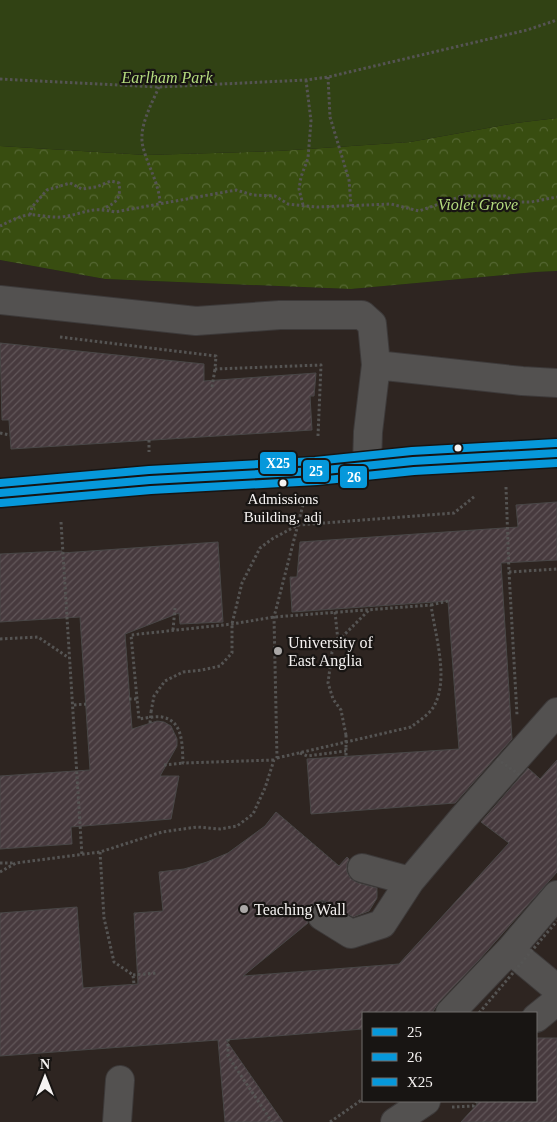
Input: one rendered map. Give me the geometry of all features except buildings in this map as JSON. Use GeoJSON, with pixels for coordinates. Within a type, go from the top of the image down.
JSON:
{"type":"FeatureCollection","features":[{"type":"Feature","properties":{"kind":"lane"},"geometry":{"type":"LineString","coordinates":[[0,300],[196,320],[280,315],[362,315],[372,324],[376,365],[368,432],[367,465]]}},
{"type":"Feature","properties":{"kind":"lane"},"geometry":{"type":"LineString","coordinates":[[376,365],[557,383]]}},
{"type":"Feature","properties":{"kind":"lane"},"geometry":{"type":"LineString","coordinates":[[0,493],[150,480],[316,471],[367,465],[557,453]]}},
{"type":"Feature","properties":{"kind":"lane"},"geometry":{"type":"LineString","coordinates":[[322,916],[351,934],[382,924],[410,881],[557,712]]}},
{"type":"Feature","properties":{"kind":"lane"},"geometry":{"type":"LineString","coordinates":[[362,868],[410,881]]}},
{"type":"Feature","properties":{"kind":"lane"},"geometry":{"type":"LineString","coordinates":[[451,1012],[510,950],[557,894]]}},
{"type":"Feature","properties":{"kind":"lane"},"geometry":{"type":"LineString","coordinates":[[510,950],[557,989]]}},
{"type":"Feature","properties":{"kind":"lane"},"geometry":{"type":"LineString","coordinates":[[537,1017],[557,1001]]}},
{"type":"Feature","properties":{"kind":"lane"},"geometry":{"type":"LineString","coordinates":[[116,1122],[120,1080]]}},
{"type":"Feature","properties":{"kind":"lane"},"geometry":{"type":"LineString","coordinates":[[395,1122],[425,1102]]}},
{"type":"Feature","properties":{"kind":"path"},"geometry":{"type":"LineString","coordinates":[[0,79],[159,87],[306,80],[328,77],[527,30],[557,20]]}},
{"type":"Feature","properties":{"kind":"path"},"geometry":{"type":"LineString","coordinates":[[328,77],[330,117],[348,180],[351,206]]}},
{"type":"Feature","properties":{"kind":"path"},"geometry":{"type":"LineString","coordinates":[[303,205],[299,189],[308,158],[311,122],[306,80]]}},
{"type":"Feature","properties":{"kind":"path"},"geometry":{"type":"LineString","coordinates":[[159,87],[143,128],[142,145],[160,190],[160,203]]}},
{"type":"Feature","properties":{"kind":"path"},"geometry":{"type":"LineString","coordinates":[[30,215],[32,207],[47,190],[70,182],[82,189],[96,187],[111,181],[119,184],[120,194],[114,204],[102,210]]}},
{"type":"Feature","properties":{"kind":"path"},"geometry":{"type":"LineString","coordinates":[[0,226],[30,215],[61,217],[89,210],[115,212],[236,190],[253,195],[275,196],[288,204],[317,207],[391,204],[419,211],[462,196],[505,196],[517,202],[557,198]]}},
{"type":"Feature","properties":{"kind":"path"},"geometry":{"type":"LineString","coordinates":[[59,337],[216,356],[216,370],[212,387]]}},
{"type":"Feature","properties":{"kind":"path"},"geometry":{"type":"LineString","coordinates":[[216,370],[321,365],[318,436]]}},
{"type":"Feature","properties":{"kind":"path"},"geometry":{"type":"LineString","coordinates":[[0,433],[10,435]]}},
{"type":"Feature","properties":{"kind":"path"},"geometry":{"type":"LineString","coordinates":[[506,486],[509,583],[517,719]]}},
{"type":"Feature","properties":{"kind":"path"},"geometry":{"type":"LineString","coordinates":[[150,723],[154,696],[165,681],[183,672],[220,666],[232,653],[232,624],[242,582],[260,548],[272,539],[298,525],[454,513],[475,496]]}},
{"type":"Feature","properties":{"kind":"path"},"geometry":{"type":"LineString","coordinates":[[0,863],[82,856],[162,832],[197,827],[220,829],[237,826],[253,814],[276,759],[274,617],[304,501]]}},
{"type":"Feature","properties":{"kind":"path"},"geometry":{"type":"LineString","coordinates":[[60,522],[74,705],[82,856]]}},
{"type":"Feature","properties":{"kind":"path"},"geometry":{"type":"LineString","coordinates":[[509,572],[557,569]]}},
{"type":"Feature","properties":{"kind":"path"},"geometry":{"type":"LineString","coordinates":[[503,585],[509,583]]}},
{"type":"Feature","properties":{"kind":"path"},"geometry":{"type":"LineString","coordinates":[[183,763],[182,740],[179,730],[173,722],[162,717],[139,719],[131,635],[232,624],[274,617],[431,605],[448,601]]}},
{"type":"Feature","properties":{"kind":"path"},"geometry":{"type":"LineString","coordinates":[[164,765],[276,759],[298,752],[411,727],[436,704],[441,674],[431,605]]}},
{"type":"Feature","properties":{"kind":"path"},"geometry":{"type":"LineString","coordinates":[[174,630],[175,608]]}},
{"type":"Feature","properties":{"kind":"path"},"geometry":{"type":"LineString","coordinates":[[346,756],[346,735],[341,710],[333,699],[328,683],[332,652],[338,641],[369,610]]}},
{"type":"Feature","properties":{"kind":"path"},"geometry":{"type":"LineString","coordinates":[[336,612],[338,641]]}},
{"type":"Feature","properties":{"kind":"path"},"geometry":{"type":"LineString","coordinates":[[0,639],[38,637],[69,658]]}},
{"type":"Feature","properties":{"kind":"path"},"geometry":{"type":"LineString","coordinates":[[129,699],[137,699]]}},
{"type":"Feature","properties":{"kind":"path"},"geometry":{"type":"LineString","coordinates":[[74,705],[86,704]]}},
{"type":"Feature","properties":{"kind":"path"},"geometry":{"type":"LineString","coordinates":[[298,752],[306,756],[346,749]]}},
{"type":"Feature","properties":{"kind":"path"},"geometry":{"type":"LineString","coordinates":[[497,759],[521,776]]}},
{"type":"Feature","properties":{"kind":"path"},"geometry":{"type":"LineString","coordinates":[[100,852],[104,918],[114,962],[134,975],[157,973]]}},
{"type":"Feature","properties":{"kind":"path"},"geometry":{"type":"LineString","coordinates":[[0,872],[16,863]]}},
{"type":"Feature","properties":{"kind":"path"},"geometry":{"type":"LineString","coordinates":[[480,1012],[557,921]]}},
{"type":"Feature","properties":{"kind":"path"},"geometry":{"type":"LineString","coordinates":[[134,975],[134,984]]}},
{"type":"Feature","properties":{"kind":"path"},"geometry":{"type":"LineString","coordinates":[[228,1039],[228,1056],[272,1122]]}},
{"type":"Feature","properties":{"kind":"path"},"geometry":{"type":"LineString","coordinates":[[330,1122],[362,1100]]}},
{"type":"Feature","properties":{"kind":"shaded area","name":"University of East Anglia"},"geometry":{"type":"Polygon","coordinates":[[[0,260],[105,279],[351,289],[557,271],[557,1122],[0,1122],[0,260]]]}},
{"type":"Feature","properties":{"kind":"green space","name":"Earlham Park"},"geometry":{"type":"Polygon","coordinates":[[[0,0],[557,0],[557,118],[516,123],[410,142],[278,151],[146,155],[0,146],[0,0]]]}},
{"type":"Feature","properties":{"kind":"green space","name":"Violet Grove"},"geometry":{"type":"Polygon","coordinates":[[[557,118],[557,271],[351,289],[105,279],[0,260],[0,146],[146,155],[278,151],[410,142],[516,123],[557,118]]]}},
{"type":"Feature","properties":{"kind":"transit line","name":"X25"},"geometry":{"type":"LineString","coordinates":[[0,483],[149,470],[315,461],[412,451],[556,443]]}},
{"type":"Feature","properties":{"kind":"transit line","name":"25"},"geometry":{"type":"LineString","coordinates":[[0,493],[150,480],[316,471],[413,461],[557,453]]}},
{"type":"Feature","properties":{"kind":"transit line","name":"26"},"geometry":{"type":"LineString","coordinates":[[1,503],[151,490],[317,481],[414,471],[557,463]]}},
{"type":"Feature","properties":{"kind":"place","name":"Admissions Building, adj"},"geometry":{"type":"Point","coordinates":[283,483]}},
{"type":"Feature","properties":{"kind":"place","name":"University of East Anglia"},"geometry":{"type":"Point","coordinates":[278,651]}},
{"type":"Feature","properties":{"kind":"place","name":"Teaching Wall"},"geometry":{"type":"Point","coordinates":[244,909]}}]}
